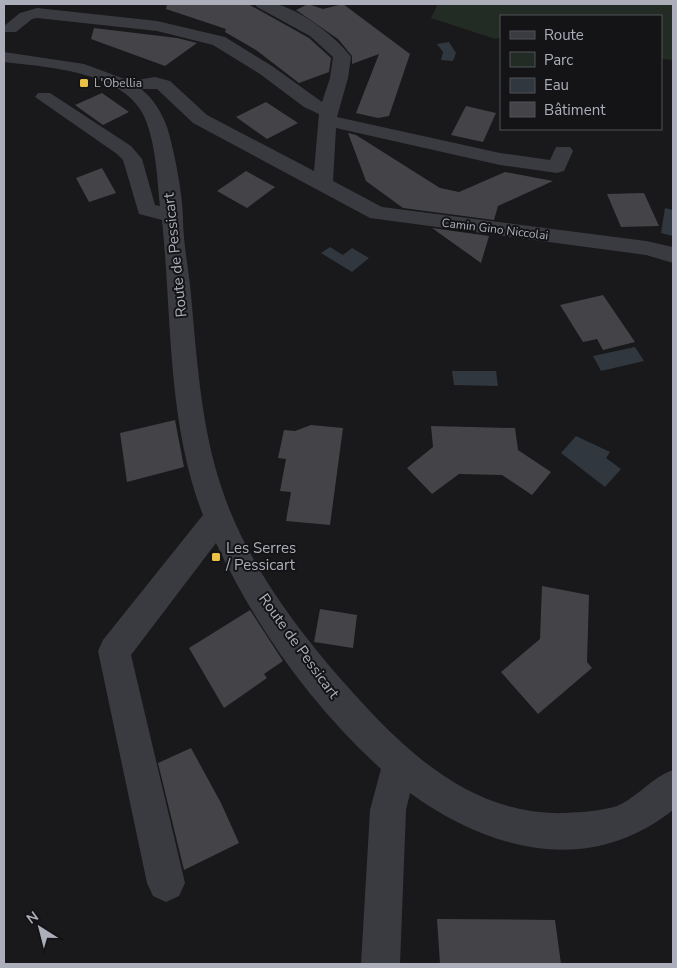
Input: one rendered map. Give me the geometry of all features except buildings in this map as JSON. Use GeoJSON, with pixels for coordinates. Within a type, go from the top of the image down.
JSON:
{"type":"FeatureCollection","features":[{"type":"Feature","properties":{"kind":"street"},"geometry":{"type":"LineString","coordinates":[[263,4],[304,24],[332,43],[342,57],[339,78],[328,116],[323,186]]}},
{"type":"Feature","properties":{"kind":"street"},"geometry":{"type":"LineString","coordinates":[[10,29],[26,16],[37,13],[158,26],[219,41],[266,70],[328,116],[500,159],[557,167],[563,150]]}},
{"type":"Feature","properties":{"kind":"street","name":"Route de Pessicart"},"geometry":{"type":"LineString","coordinates":[[4,56],[59,64],[88,71],[127,87],[141,96],[150,110],[159,131],[172,213],[190,405],[195,439],[218,518],[234,552],[294,644],[327,689],[363,729],[400,764],[431,788],[473,814],[520,829],[575,831],[624,821],[673,786]]}},
{"type":"Feature","properties":{"kind":"street"},"geometry":{"type":"LineString","coordinates":[[4,74],[59,64]]}},
{"type":"Feature","properties":{"kind":"street","name":"Camin Gino Niccolai"},"geometry":{"type":"LineString","coordinates":[[127,87],[152,82],[172,88],[190,112],[200,119],[377,213],[646,248],[673,255]]}},
{"type":"Feature","properties":{"kind":"street"},"geometry":{"type":"LineString","coordinates":[[44,97],[124,150],[132,159],[146,209],[155,213],[172,213]]}},
{"type":"Feature","properties":{"kind":"street"},"geometry":{"type":"LineString","coordinates":[[166,883],[114,651],[218,518]]}},
{"type":"Feature","properties":{"kind":"street"},"geometry":{"type":"LineString","coordinates":[[381,964],[388,810],[400,764]]}},
{"type":"Feature","properties":{"kind":"green space"},"geometry":{"type":"Polygon","coordinates":[[[438,4],[673,4],[673,60],[662,59],[662,15],[500,15],[500,37],[495,39],[431,18],[438,4]]]}},
{"type":"Feature","properties":{"kind":"water"},"geometry":{"type":"Polygon","coordinates":[[[449,42],[456,53],[453,61],[441,60],[443,52],[437,44],[449,42]]]}},
{"type":"Feature","properties":{"kind":"water"},"geometry":{"type":"Polygon","coordinates":[[[665,208],[673,210],[673,236],[661,233],[665,208]]]}},
{"type":"Feature","properties":{"kind":"water"},"geometry":{"type":"Polygon","coordinates":[[[330,247],[343,255],[352,248],[369,258],[352,272],[321,253],[330,247]]]}},
{"type":"Feature","properties":{"kind":"water"},"geometry":{"type":"Polygon","coordinates":[[[635,347],[644,361],[601,371],[593,356],[635,347]]]}},
{"type":"Feature","properties":{"kind":"water"},"geometry":{"type":"Polygon","coordinates":[[[452,371],[496,371],[498,386],[454,385],[452,371]]]}},
{"type":"Feature","properties":{"kind":"water"},"geometry":{"type":"Polygon","coordinates":[[[576,436],[610,452],[606,458],[621,469],[605,487],[561,453],[576,436]]]}},
{"type":"Feature","properties":{"kind":"place","name":"L'Obellia"},"geometry":{"type":"Point","coordinates":[84,83]}},
{"type":"Feature","properties":{"kind":"place","name":"Les Serres / Pessicart"},"geometry":{"type":"Point","coordinates":[216,557]}}]}
